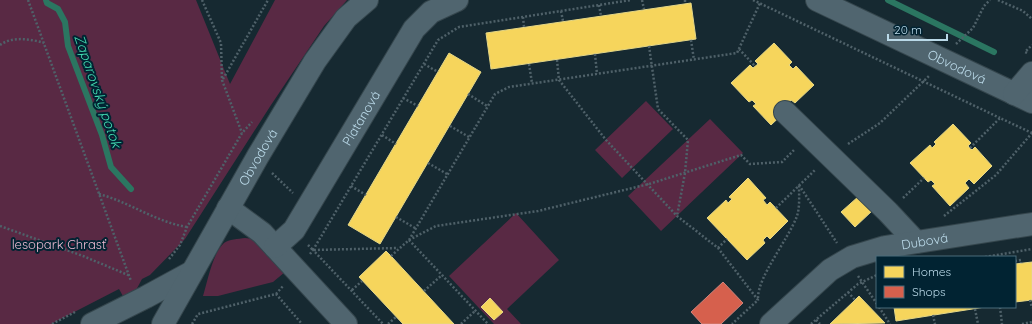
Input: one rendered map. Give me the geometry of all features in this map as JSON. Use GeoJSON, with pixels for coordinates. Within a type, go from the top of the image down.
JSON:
{"type":"FeatureCollection","features":[{"type":"Feature","properties":{"kind":"street","name":"Obvodová"},"geometry":{"type":"LineString","coordinates":[[163,324],[228,208],[315,61],[346,18],[367,0]]}},
{"type":"Feature","properties":{"kind":"street","name":"Platanová"},"geometry":{"type":"LineString","coordinates":[[275,247],[294,230],[414,29],[431,12],[457,0]]}},
{"type":"Feature","properties":{"kind":"street","name":"Obvodová"},"geometry":{"type":"LineString","coordinates":[[817,0],[1023,98]]}},
{"type":"Feature","properties":{"kind":"street"},"geometry":{"type":"LineString","coordinates":[[1023,98],[1032,73]]}},
{"type":"Feature","properties":{"kind":"street"},"geometry":{"type":"LineString","coordinates":[[785,112],[888,212],[916,242]]}},
{"type":"Feature","properties":{"kind":"street"},"geometry":{"type":"LineString","coordinates":[[228,208],[262,233],[346,324]]}},
{"type":"Feature","properties":{"kind":"street","name":"Dubová"},"geometry":{"type":"LineString","coordinates":[[771,324],[830,270],[852,257],[885,247],[1032,224]]}},
{"type":"Feature","properties":{"kind":"street"},"geometry":{"type":"LineString","coordinates":[[85,317],[146,298],[193,271]]}},
{"type":"Feature","properties":{"kind":"path"},"geometry":{"type":"LineString","coordinates":[[28,0],[132,285]]}},
{"type":"Feature","properties":{"kind":"path"},"geometry":{"type":"LineString","coordinates":[[202,0],[221,43],[222,80],[242,133]]}},
{"type":"Feature","properties":{"kind":"path"},"geometry":{"type":"LineString","coordinates":[[222,80],[268,0]]}},
{"type":"Feature","properties":{"kind":"path"},"geometry":{"type":"LineString","coordinates":[[313,250],[438,40],[459,27],[631,0]]}},
{"type":"Feature","properties":{"kind":"path"},"geometry":{"type":"LineString","coordinates":[[642,0],[644,9]]}},
{"type":"Feature","properties":{"kind":"path"},"geometry":{"type":"LineString","coordinates":[[752,0],[1032,133],[996,176],[943,216]]}},
{"type":"Feature","properties":{"kind":"path"},"geometry":{"type":"LineString","coordinates":[[776,208],[830,156],[880,123],[924,82],[942,60],[973,28],[984,6],[990,0]]}},
{"type":"Feature","properties":{"kind":"path"},"geometry":{"type":"LineString","coordinates":[[998,0],[1022,11],[1032,19]]}},
{"type":"Feature","properties":{"kind":"path"},"geometry":{"type":"LineString","coordinates":[[409,240],[495,94],[509,87],[532,83],[737,53],[760,3]]}},
{"type":"Feature","properties":{"kind":"path"},"geometry":{"type":"LineString","coordinates":[[599,5],[601,16]]}},
{"type":"Feature","properties":{"kind":"path"},"geometry":{"type":"LineString","coordinates":[[561,11],[562,22]]}},
{"type":"Feature","properties":{"kind":"path"},"geometry":{"type":"LineString","coordinates":[[523,17],[524,27]]}},
{"type":"Feature","properties":{"kind":"path"},"geometry":{"type":"LineString","coordinates":[[0,45],[5,41],[22,39],[33,40],[44,44]]}},
{"type":"Feature","properties":{"kind":"path"},"geometry":{"type":"LineString","coordinates":[[691,40],[694,60]]}},
{"type":"Feature","properties":{"kind":"path"},"geometry":{"type":"LineString","coordinates":[[649,46],[658,109],[688,140],[685,173],[677,216]]}},
{"type":"Feature","properties":{"kind":"path"},"geometry":{"type":"LineString","coordinates":[[739,49],[755,66]]}},
{"type":"Feature","properties":{"kind":"path"},"geometry":{"type":"LineString","coordinates":[[595,54],[597,74]]}},
{"type":"Feature","properties":{"kind":"path"},"geometry":{"type":"LineString","coordinates":[[557,60],[559,80],[606,140],[649,184],[677,216],[718,248],[758,300]]}},
{"type":"Feature","properties":{"kind":"path"},"geometry":{"type":"LineString","coordinates":[[424,64],[438,72]]}},
{"type":"Feature","properties":{"kind":"path"},"geometry":{"type":"LineString","coordinates":[[529,64],[532,83]]}},
{"type":"Feature","properties":{"kind":"path"},"geometry":{"type":"LineString","coordinates":[[468,94],[488,106]]}},
{"type":"Feature","properties":{"kind":"path"},"geometry":{"type":"LineString","coordinates":[[403,98],[418,106]]}},
{"type":"Feature","properties":{"kind":"path"},"geometry":{"type":"LineString","coordinates":[[164,265],[180,245],[187,227],[242,133],[257,117]]}},
{"type":"Feature","properties":{"kind":"path"},"geometry":{"type":"LineString","coordinates":[[970,148],[1000,118]]}},
{"type":"Feature","properties":{"kind":"path"},"geometry":{"type":"LineString","coordinates":[[450,126],[469,138]]}},
{"type":"Feature","properties":{"kind":"path"},"geometry":{"type":"LineString","coordinates":[[382,135],[396,144]]}},
{"type":"Feature","properties":{"kind":"path"},"geometry":{"type":"LineString","coordinates":[[391,256],[409,240],[436,226],[538,211],[649,184],[741,155],[750,164],[782,162],[808,135]]}},
{"type":"Feature","properties":{"kind":"path"},"geometry":{"type":"LineString","coordinates":[[428,163],[447,174]]}},
{"type":"Feature","properties":{"kind":"path"},"geometry":{"type":"LineString","coordinates":[[270,172],[289,191]]}},
{"type":"Feature","properties":{"kind":"path"},"geometry":{"type":"LineString","coordinates":[[888,212],[924,178]]}},
{"type":"Feature","properties":{"kind":"path"},"geometry":{"type":"LineString","coordinates":[[732,324],[758,300],[758,288],[784,244],[798,214],[799,185]]}},
{"type":"Feature","properties":{"kind":"path"},"geometry":{"type":"LineString","coordinates":[[351,186],[366,195]]}},
{"type":"Feature","properties":{"kind":"path"},"geometry":{"type":"LineString","coordinates":[[98,193],[118,199],[172,225],[187,227]]}},
{"type":"Feature","properties":{"kind":"path"},"geometry":{"type":"LineString","coordinates":[[396,217],[415,228]]}},
{"type":"Feature","properties":{"kind":"path"},"geometry":{"type":"LineString","coordinates":[[0,226],[83,256],[128,275]]}},
{"type":"Feature","properties":{"kind":"path"},"geometry":{"type":"LineString","coordinates":[[294,230],[313,250],[399,248]]}},
{"type":"Feature","properties":{"kind":"path"},"geometry":{"type":"LineString","coordinates":[[718,248],[727,239]]}},
{"type":"Feature","properties":{"kind":"path"},"geometry":{"type":"LineString","coordinates":[[409,240],[488,324]]}},
{"type":"Feature","properties":{"kind":"path"},"geometry":{"type":"LineString","coordinates":[[1004,256],[1032,249]]}},
{"type":"Feature","properties":{"kind":"path"},"geometry":{"type":"LineString","coordinates":[[1016,261],[1021,260],[1022,263]]}},
{"type":"Feature","properties":{"kind":"path"},"geometry":{"type":"LineString","coordinates":[[424,292],[442,275]]}},
{"type":"Feature","properties":{"kind":"path"},"geometry":{"type":"LineString","coordinates":[[811,324],[858,284],[876,276]]}},
{"type":"Feature","properties":{"kind":"path"},"geometry":{"type":"LineString","coordinates":[[352,290],[362,280]]}},
{"type":"Feature","properties":{"kind":"path"},"geometry":{"type":"LineString","coordinates":[[848,292],[855,300]]}},
{"type":"Feature","properties":{"kind":"path"},"geometry":{"type":"LineString","coordinates":[[192,324],[198,314],[276,294],[302,324]]}},
{"type":"Feature","properties":{"kind":"path"},"geometry":{"type":"LineString","coordinates":[[1030,300],[1032,308]]}},
{"type":"Feature","properties":{"kind":"path"},"geometry":{"type":"LineString","coordinates":[[880,308],[890,324]]}},
{"type":"Feature","properties":{"kind":"path"},"geometry":{"type":"LineString","coordinates":[[1000,308],[1002,324]]}},
{"type":"Feature","properties":{"kind":"path"},"geometry":{"type":"LineString","coordinates":[[975,309],[978,324]]}},
{"type":"Feature","properties":{"kind":"path"},"geometry":{"type":"LineString","coordinates":[[461,324],[475,311]]}},
{"type":"Feature","properties":{"kind":"path"},"geometry":{"type":"LineString","coordinates":[[933,315],[935,324]]}},
{"type":"Feature","properties":{"kind":"path"},"geometry":{"type":"LineString","coordinates":[[52,324],[85,317]]}},
{"type":"Feature","properties":{"kind":"path"},"geometry":{"type":"LineString","coordinates":[[388,324],[396,317]]}},
{"type":"Feature","properties":{"kind":"path"},"geometry":{"type":"LineString","coordinates":[[816,320],[820,324]]}},
{"type":"Feature","properties":{"kind":"path"},"geometry":{"type":"LineString","coordinates":[[1022,324],[1032,322]]}},
{"type":"Feature","properties":{"kind":"green space","name":"lesopark Chrasť"},"geometry":{"type":"Polygon","coordinates":[[[0,0],[196,0],[230,84],[275,0],[347,0],[324,26],[271,105],[185,239],[150,275],[142,279],[128,305],[119,289],[51,324],[0,324],[0,0]]]}},
{"type":"Feature","properties":{"kind":"green space"},"geometry":{"type":"Polygon","coordinates":[[[646,101],[673,129],[622,178],[595,150],[646,101]]]}},
{"type":"Feature","properties":{"kind":"green space"},"geometry":{"type":"Polygon","coordinates":[[[710,119],[743,153],[661,231],[628,196],[710,119]]]}},
{"type":"Feature","properties":{"kind":"green space"},"geometry":{"type":"Polygon","coordinates":[[[516,213],[559,260],[507,309],[521,324],[494,324],[449,276],[516,213]]]}},
{"type":"Feature","properties":{"kind":"green space"},"geometry":{"type":"Polygon","coordinates":[[[245,238],[254,239],[285,272],[273,282],[218,296],[203,296],[214,260],[220,247],[228,241],[245,238]]]}},
{"type":"Feature","properties":{"kind":"building: Homes"},"geometry":{"type":"Polygon","coordinates":[[[691,3],[696,39],[491,69],[486,33],[691,3]]]}},
{"type":"Feature","properties":{"kind":"building: Homes"},"geometry":{"type":"Polygon","coordinates":[[[774,43],[792,62],[789,65],[793,69],[796,66],[814,85],[795,103],[791,100],[788,104],[790,107],[771,125],[753,106],[756,104],[752,100],[749,102],[731,83],[750,65],[753,68],[758,64],[755,61],[774,43]]]}},
{"type":"Feature","properties":{"kind":"building: Homes"},"geometry":{"type":"Polygon","coordinates":[[[449,53],[481,72],[380,244],[348,225],[449,53]]]}},
{"type":"Feature","properties":{"kind":"building: Homes"},"geometry":{"type":"Polygon","coordinates":[[[953,124],[971,143],[968,146],[972,150],[975,147],[992,166],[974,184],[969,179],[965,183],[969,188],[950,206],[932,186],[935,184],[931,180],[928,182],[910,163],[930,145],[932,148],[936,144],[934,142],[953,124]]]}},
{"type":"Feature","properties":{"kind":"building: Homes"},"geometry":{"type":"Polygon","coordinates":[[[748,178],[766,198],[763,200],[767,205],[770,202],[788,221],[770,239],[767,236],[763,240],[765,243],[747,260],[707,218],[726,200],[728,203],[732,199],[729,197],[748,178]]]}},
{"type":"Feature","properties":{"kind":"building: Homes"},"geometry":{"type":"Polygon","coordinates":[[[859,196],[872,211],[855,227],[841,212],[859,196]]]}},
{"type":"Feature","properties":{"kind":"building: Homes"},"geometry":{"type":"Polygon","coordinates":[[[386,251],[454,324],[403,324],[359,277],[386,251]]]}},
{"type":"Feature","properties":{"kind":"building: Homes"},"geometry":{"type":"Polygon","coordinates":[[[1032,262],[1032,300],[1016,302],[1016,264],[1032,262]]]}},
{"type":"Feature","properties":{"kind":"building: Homes"},"geometry":{"type":"Polygon","coordinates":[[[859,296],[885,323],[830,324],[855,300],[859,296]]]}},
{"type":"Feature","properties":{"kind":"building: Homes"},"geometry":{"type":"Polygon","coordinates":[[[490,298],[503,312],[494,320],[481,307],[490,298]]]}},
{"type":"Feature","properties":{"kind":"building: Homes"},"geometry":{"type":"Polygon","coordinates":[[[894,308],[979,308],[896,321],[894,308]]]}},
{"type":"Feature","properties":{"kind":"building: Shops"},"geometry":{"type":"Polygon","coordinates":[[[723,282],[743,303],[721,324],[702,324],[691,312],[723,282]]]}},
{"type":"Feature","properties":{"kind":"waterway","name":"Zaparovský potok"},"geometry":{"type":"LineString","coordinates":[[46,0],[47,3],[58,9],[65,22],[68,46],[102,135],[111,167],[131,189]]}},
{"type":"Feature","properties":{"kind":"waterway"},"geometry":{"type":"LineString","coordinates":[[888,0],[994,52]]}}]}
